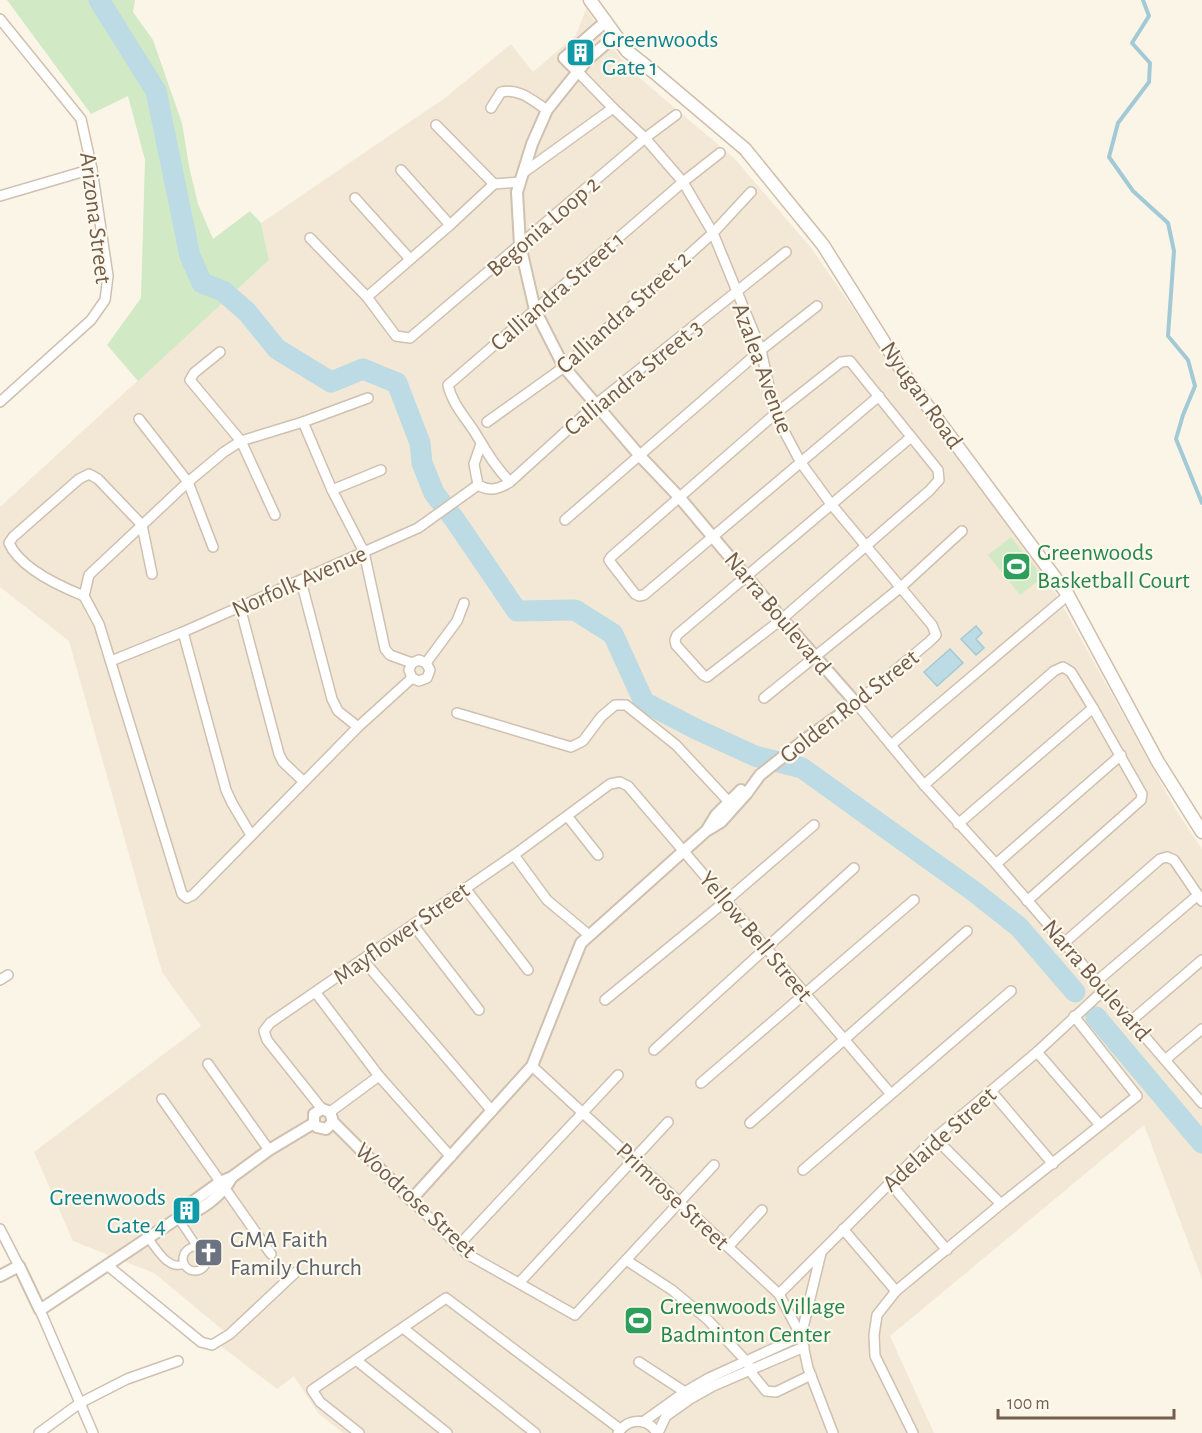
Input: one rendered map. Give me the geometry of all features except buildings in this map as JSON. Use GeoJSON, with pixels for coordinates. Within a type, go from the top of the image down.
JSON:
{"type":"FeatureCollection","features":[{"type":"Feature","properties":{"kind":"main road","name":"Nyugan Road"},"geometry":{"type":"LineString","coordinates":[[590,0],[627,51],[745,149],[823,245],[906,377],[1068,595],[1158,762],[1202,832]]}},
{"type":"Feature","properties":{"kind":"street","name":"Arizona Street"},"geometry":{"type":"LineString","coordinates":[[0,19],[81,119],[92,169],[108,276],[105,300],[91,320],[0,402]]}},
{"type":"Feature","properties":{"kind":"street"},"geometry":{"type":"LineString","coordinates":[[577,71],[564,58],[605,22]]}},
{"type":"Feature","properties":{"kind":"street","name":"Narra Boulevard"},"geometry":{"type":"LineString","coordinates":[[615,36],[577,71],[547,110],[532,144],[517,192],[520,245],[535,310],[564,367],[595,405],[714,537],[924,785],[996,864],[1202,1103]]}},
{"type":"Feature","properties":{"kind":"street","name":"Azalea Avenue"},"geometry":{"type":"LineString","coordinates":[[577,71],[645,138],[683,182],[712,233],[761,350],[775,414],[801,463],[831,504],[902,587],[932,625],[936,634]]}},
{"type":"Feature","properties":{"kind":"street"},"geometry":{"type":"LineString","coordinates":[[491,108],[501,92],[510,90],[518,91],[547,110]]}},
{"type":"Feature","properties":{"kind":"street"},"geometry":{"type":"LineString","coordinates":[[309,238],[367,297],[494,184],[521,178],[613,108]]}},
{"type":"Feature","properties":{"kind":"street","name":"Begonia Loop 2"},"geometry":{"type":"LineString","coordinates":[[367,297],[396,336],[410,338],[645,138],[676,115]]}},
{"type":"Feature","properties":{"kind":"street"},"geometry":{"type":"LineString","coordinates":[[436,125],[494,184]]}},
{"type":"Feature","properties":{"kind":"street","name":"Calliandra Street 1"},"geometry":{"type":"LineString","coordinates":[[481,444],[450,397],[448,385],[683,182],[720,153]]}},
{"type":"Feature","properties":{"kind":"street"},"geometry":{"type":"LineString","coordinates":[[0,196],[92,169]]}},
{"type":"Feature","properties":{"kind":"street"},"geometry":{"type":"LineString","coordinates":[[401,170],[450,225]]}},
{"type":"Feature","properties":{"kind":"street","name":"Calliandra Street 2"},"geometry":{"type":"LineString","coordinates":[[487,422],[564,367],[712,233],[751,192]]}},
{"type":"Feature","properties":{"kind":"street"},"geometry":{"type":"LineString","coordinates":[[355,198],[410,259]]}},
{"type":"Feature","properties":{"kind":"street","name":"Calliandra Street 3"},"geometry":{"type":"LineString","coordinates":[[510,482],[595,405],[786,252]]}},
{"type":"Feature","properties":{"kind":"street"},"geometry":{"type":"LineString","coordinates":[[565,520],[761,350],[817,306]]}},
{"type":"Feature","properties":{"kind":"street"},"geometry":{"type":"LineString","coordinates":[[220,352],[194,373],[190,380],[241,441],[276,515]]}},
{"type":"Feature","properties":{"kind":"street"},"geometry":{"type":"LineString","coordinates":[[879,396],[644,595],[639,596],[609,560],[775,414],[841,362],[846,360],[850,362],[879,396],[910,438],[939,470],[939,480],[782,620],[707,678],[676,645],[677,635],[910,438]]}},
{"type":"Feature","properties":{"kind":"street"},"geometry":{"type":"LineString","coordinates":[[84,596],[89,575],[224,452],[241,441],[303,422],[368,398]]}},
{"type":"Feature","properties":{"kind":"street"},"geometry":{"type":"LineString","coordinates":[[139,419],[189,482],[213,547]]}},
{"type":"Feature","properties":{"kind":"street"},"geometry":{"type":"LineString","coordinates":[[303,422],[332,490],[364,552],[386,648],[390,656],[412,663],[419,660],[426,663],[430,670],[427,678],[419,681],[412,678],[409,670],[412,663]]}},
{"type":"Feature","properties":{"kind":"street"},"geometry":{"type":"LineString","coordinates":[[481,444],[488,456],[510,482],[499,488],[476,487],[474,464],[481,444]]}},
{"type":"Feature","properties":{"kind":"street"},"geometry":{"type":"LineString","coordinates":[[332,490],[381,470]]}},
{"type":"Feature","properties":{"kind":"street"},"geometry":{"type":"LineString","coordinates":[[152,574],[142,525],[98,479],[89,474],[79,479],[9,543],[12,551],[50,582],[84,596],[99,624],[182,894],[187,898],[193,895],[358,728],[412,678]]}},
{"type":"Feature","properties":{"kind":"street","name":"Norfolk Avenue"},"geometry":{"type":"LineString","coordinates":[[111,661],[301,581],[418,528],[476,487]]}},
{"type":"Feature","properties":{"kind":"street"},"geometry":{"type":"LineString","coordinates":[[764,698],[902,587],[962,531]]}},
{"type":"Feature","properties":{"kind":"street"},"geometry":{"type":"LineString","coordinates":[[301,581],[332,699],[338,711],[358,728]]}},
{"type":"Feature","properties":{"kind":"street"},"geometry":{"type":"LineString","coordinates":[[891,746],[1068,595]]}},
{"type":"Feature","properties":{"kind":"street"},"geometry":{"type":"LineString","coordinates":[[426,663],[458,621],[464,603]]}},
{"type":"Feature","properties":{"kind":"street"},"geometry":{"type":"LineString","coordinates":[[240,607],[279,754],[283,762],[304,782]]}},
{"type":"Feature","properties":{"kind":"street"},"geometry":{"type":"LineString","coordinates":[[183,632],[226,790],[231,803],[251,835]]}},
{"type":"Feature","properties":{"kind":"street","name":"Golden Rod Street"},"geometry":{"type":"LineString","coordinates":[[706,831],[716,815],[742,789],[856,703],[936,634]]}},
{"type":"Feature","properties":{"kind":"street"},"geometry":{"type":"LineString","coordinates":[[924,785],[1054,671],[1063,667],[1071,672],[1121,755],[1142,794],[1141,800],[1028,901]]}},
{"type":"Feature","properties":{"kind":"street"},"geometry":{"type":"LineString","coordinates":[[457,713],[571,747],[583,741],[601,717],[615,705],[626,705],[676,745],[729,802]]}},
{"type":"Feature","properties":{"kind":"street"},"geometry":{"type":"LineString","coordinates":[[958,824],[1093,708]]}},
{"type":"Feature","properties":{"kind":"street"},"geometry":{"type":"LineString","coordinates":[[996,864],[1121,755]]}},
{"type":"Feature","properties":{"kind":"street","name":"Golden Rod Street"},"geometry":{"type":"LineString","coordinates":[[411,1200],[532,1066],[581,943],[706,831],[721,822],[757,779]]}},
{"type":"Feature","properties":{"kind":"street","name":"Mayflower Street"},"geometry":{"type":"LineString","coordinates":[[328,1114],[267,1040],[264,1031],[270,1023],[414,926],[568,817],[610,784],[620,782]]}},
{"type":"Feature","properties":{"kind":"street","name":"Yellow Bell Street"},"geometry":{"type":"LineString","coordinates":[[620,782],[628,786],[727,900],[890,1093]]}},
{"type":"Feature","properties":{"kind":"street"},"geometry":{"type":"LineString","coordinates":[[568,817],[598,855]]}},
{"type":"Feature","properties":{"kind":"street"},"geometry":{"type":"LineString","coordinates":[[605,1000],[814,825]]}},
{"type":"Feature","properties":{"kind":"street"},"geometry":{"type":"LineString","coordinates":[[514,855],[547,900],[589,935]]}},
{"type":"Feature","properties":{"kind":"street"},"geometry":{"type":"LineString","coordinates":[[1064,943],[1161,859],[1167,856],[1174,860],[1200,898],[1097,981]]}},
{"type":"Feature","properties":{"kind":"street"},"geometry":{"type":"LineString","coordinates":[[654,1050],[855,868]]}},
{"type":"Feature","properties":{"kind":"street"},"geometry":{"type":"LineString","coordinates":[[465,888],[528,970]]}},
{"type":"Feature","properties":{"kind":"street"},"geometry":{"type":"LineString","coordinates":[[701,1083],[914,900]]}},
{"type":"Feature","properties":{"kind":"street"},"geometry":{"type":"LineString","coordinates":[[414,926],[479,1010]]}},
{"type":"Feature","properties":{"kind":"street"},"geometry":{"type":"LineString","coordinates":[[750,1123],[967,931]]}},
{"type":"Feature","properties":{"kind":"street"},"geometry":{"type":"LineString","coordinates":[[363,960],[492,1111]]}},
{"type":"Feature","properties":{"kind":"street"},"geometry":{"type":"LineString","coordinates":[[1132,1020],[1202,960]]}},
{"type":"Feature","properties":{"kind":"street","name":"Adelaide Street"},"geometry":{"type":"LineString","coordinates":[[779,1294],[935,1138],[1037,1052],[1105,989]]}},
{"type":"Feature","properties":{"kind":"street"},"geometry":{"type":"LineString","coordinates":[[802,1170],[1011,991]]}},
{"type":"Feature","properties":{"kind":"street"},"geometry":{"type":"LineString","coordinates":[[316,993],[379,1076],[451,1157]]}},
{"type":"Feature","properties":{"kind":"street"},"geometry":{"type":"LineString","coordinates":[[913,1433],[875,1356],[874,1335],[877,1315],[897,1291],[1001,1204],[1137,1096],[1074,1016]]}},
{"type":"Feature","properties":{"kind":"street"},"geometry":{"type":"LineString","coordinates":[[1165,1060],[1202,1029]]}},
{"type":"Feature","properties":{"kind":"street"},"geometry":{"type":"LineString","coordinates":[[1037,1052],[1100,1125]]}},
{"type":"Feature","properties":{"kind":"street"},"geometry":{"type":"LineString","coordinates":[[208,1064],[269,1150]]}},
{"type":"Feature","properties":{"kind":"street","name":"Primrose Street"},"geometry":{"type":"LineString","coordinates":[[532,1066],[779,1294],[801,1336],[830,1432]]}},
{"type":"Feature","properties":{"kind":"street"},"geometry":{"type":"LineString","coordinates":[[458,1246],[618,1075]]}},
{"type":"Feature","properties":{"kind":"street"},"geometry":{"type":"LineString","coordinates":[[328,1114],[330,1126],[321,1129],[314,1123],[314,1114],[328,1114],[379,1076]]}},
{"type":"Feature","properties":{"kind":"street"},"geometry":{"type":"LineString","coordinates":[[991,1091],[1053,1164]]}},
{"type":"Feature","properties":{"kind":"street"},"geometry":{"type":"LineString","coordinates":[[162,1099],[271,1254]]}},
{"type":"Feature","properties":{"kind":"street","name":"Woodrose Street"},"geometry":{"type":"LineString","coordinates":[[328,1114],[467,1254],[575,1315],[714,1165]]}},
{"type":"Feature","properties":{"kind":"street"},"geometry":{"type":"LineString","coordinates":[[519,1283],[668,1122]]}},
{"type":"Feature","properties":{"kind":"street"},"geometry":{"type":"LineString","coordinates":[[40,1310],[178,1218],[184,1208],[223,1186],[269,1150],[314,1123]]}},
{"type":"Feature","properties":{"kind":"street"},"geometry":{"type":"LineString","coordinates":[[935,1138],[1001,1204]]}},
{"type":"Feature","properties":{"kind":"street"},"geometry":{"type":"LineString","coordinates":[[890,1183],[947,1250]]}},
{"type":"Feature","properties":{"kind":"street"},"geometry":{"type":"LineString","coordinates":[[728,1247],[762,1210]]}},
{"type":"Feature","properties":{"kind":"street"},"geometry":{"type":"LineString","coordinates":[[178,1218],[207,1258],[203,1269],[190,1271],[184,1264],[184,1254],[193,1248],[198,1248]]}},
{"type":"Feature","properties":{"kind":"street"},"geometry":{"type":"LineString","coordinates":[[0,1229],[40,1310],[93,1433]]}},
{"type":"Feature","properties":{"kind":"street"},"geometry":{"type":"LineString","coordinates":[[843,1229],[897,1291]]}},
{"type":"Feature","properties":{"kind":"street"},"geometry":{"type":"LineString","coordinates":[[148,1238],[171,1265],[177,1267],[184,1264]]}},
{"type":"Feature","properties":{"kind":"street"},"geometry":{"type":"LineString","coordinates":[[359,1433],[321,1402],[312,1390],[446,1298],[619,1431],[631,1422],[643,1422],[649,1424],[657,1433],[666,1416],[690,1399],[801,1336],[822,1251]]}},
{"type":"Feature","properties":{"kind":"street"},"geometry":{"type":"LineString","coordinates":[[626,1260],[672,1290],[707,1319],[749,1366],[766,1391],[776,1392],[811,1375]]}},
{"type":"Feature","properties":{"kind":"street"},"geometry":{"type":"LineString","coordinates":[[107,1265],[201,1342],[212,1345],[230,1334],[296,1272]]}},
{"type":"Feature","properties":{"kind":"street"},"geometry":{"type":"LineString","coordinates":[[0,1276],[19,1266]]}},
{"type":"Feature","properties":{"kind":"street"},"geometry":{"type":"LineString","coordinates":[[403,1328],[536,1433]]}},
{"type":"Feature","properties":{"kind":"street"},"geometry":{"type":"LineString","coordinates":[[643,1422],[709,1378],[804,1347]]}},
{"type":"Feature","properties":{"kind":"street"},"geometry":{"type":"LineString","coordinates":[[356,1360],[447,1433]]}},
{"type":"Feature","properties":{"kind":"street"},"geometry":{"type":"LineString","coordinates":[[39,1433],[80,1403],[127,1378],[178,1361]]}},
{"type":"Feature","properties":{"kind":"street"},"geometry":{"type":"LineString","coordinates":[[639,1362],[685,1392]]}},
{"type":"Feature","properties":{"kind":"shaded area"},"geometry":{"type":"Polygon","coordinates":[[[586,9],[619,56],[641,79],[735,159],[812,249],[946,444],[1045,574],[1176,810],[1202,849],[1202,1279],[1144,1125],[890,1336],[934,1433],[343,1433],[318,1413],[294,1376],[277,1389],[221,1346],[224,1331],[154,1273],[73,1241],[34,1152],[201,1026],[162,972],[69,641],[0,587],[0,507],[269,260],[261,223],[445,98],[511,44],[533,72],[576,35],[586,9]]]}},
{"type":"Feature","properties":{"kind":"green space"},"geometry":{"type":"Polygon","coordinates":[[[7,0],[135,0],[133,12],[153,40],[182,123],[198,204],[213,239],[250,211],[261,223],[269,260],[138,381],[107,345],[141,298],[145,160],[128,96],[91,114],[7,0]]]}},
{"type":"Feature","properties":{"kind":"green space","name":"Greenwoods Basketball Court"},"geometry":{"type":"Polygon","coordinates":[[[1011,537],[1043,577],[1020,595],[988,555],[1011,537]]]}},
{"type":"Feature","properties":{"kind":"water"},"geometry":{"type":"Polygon","coordinates":[[[976,626],[982,633],[976,639],[984,648],[976,655],[961,639],[976,626]]]}},
{"type":"Feature","properties":{"kind":"water"},"geometry":{"type":"Polygon","coordinates":[[[950,649],[963,663],[937,686],[924,672],[950,649]]]}},
{"type":"Feature","properties":{"kind":"waterway"},"geometry":{"type":"LineString","coordinates":[[99,0],[156,91],[190,256],[202,283],[223,291],[247,312],[277,349],[331,382],[363,369],[397,383],[420,443],[422,463],[434,493],[517,611],[575,610],[613,634],[644,702],[755,756],[802,768],[972,890],[1019,927],[1075,992]]}},
{"type":"Feature","properties":{"kind":"waterway"},"geometry":{"type":"LineString","coordinates":[[1143,0],[1149,16],[1132,43],[1150,63],[1149,82],[1118,123],[1109,157],[1133,191],[1168,223],[1174,251],[1168,336],[1188,360],[1195,386],[1176,439],[1202,503]]}},
{"type":"Feature","properties":{"kind":"waterway"},"geometry":{"type":"LineString","coordinates":[[1096,1017],[1202,1143]]}},
{"type":"Feature","properties":{"kind":"place","name":"Greenwoods Gate 1"},"geometry":{"type":"Point","coordinates":[581,53]}},
{"type":"Feature","properties":{"kind":"place","name":"Greenwoods Basketball Court"},"geometry":{"type":"Point","coordinates":[1016,566]}},
{"type":"Feature","properties":{"kind":"place","name":"Greenwoods Gate 4"},"geometry":{"type":"Point","coordinates":[187,1211]}},
{"type":"Feature","properties":{"kind":"place","name":"GMA Faith Family Church"},"geometry":{"type":"Point","coordinates":[209,1253]}},
{"type":"Feature","properties":{"kind":"place","name":"Greenwoods Village Badminton Center"},"geometry":{"type":"Point","coordinates":[639,1320]}}]}
